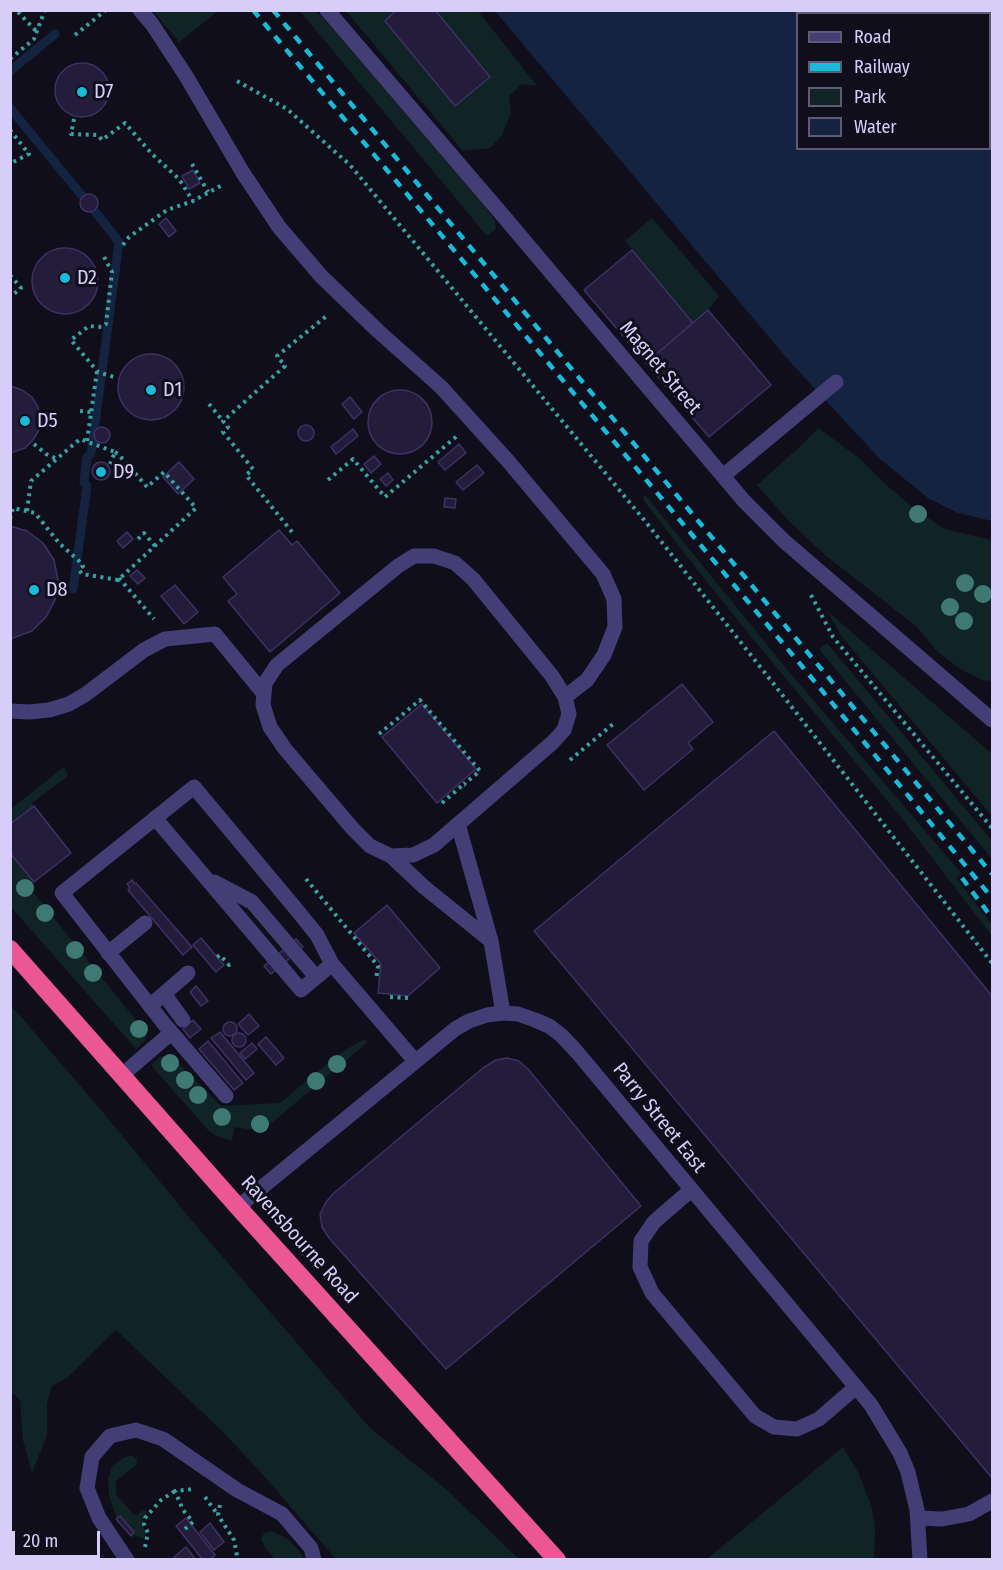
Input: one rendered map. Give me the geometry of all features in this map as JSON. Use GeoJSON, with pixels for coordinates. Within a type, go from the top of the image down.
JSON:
{"type":"FeatureCollection","features":[{"type":"Feature","properties":{"kind":"highway","name":"Ravensbourne Road"},"geometry":{"type":"LineString","coordinates":[[10,949],[238,1207],[557,1560]]}},
{"type":"Feature","properties":{"kind":"street"},"geometry":{"type":"LineString","coordinates":[[141,10],[186,76],[243,173],[279,227],[321,276],[441,387],[508,461],[603,574],[614,599],[615,627],[604,655],[587,680],[565,697]]}},
{"type":"Feature","properties":{"kind":"street","name":"Magnet Street"},"geometry":{"type":"LineString","coordinates":[[327,10],[744,501],[784,541],[993,720]]}},
{"type":"Feature","properties":{"kind":"street"},"geometry":{"type":"LineString","coordinates":[[723,476],[836,382]]}},
{"type":"Feature","properties":{"kind":"street"},"geometry":{"type":"LineString","coordinates":[[391,856],[413,855],[434,845],[552,743],[564,730],[568,714],[565,697],[552,676],[473,579],[455,563],[434,556],[414,556],[398,566],[277,665],[265,683],[263,705],[270,727],[285,749],[353,830],[370,846],[391,856],[424,887],[491,941]]}},
{"type":"Feature","properties":{"kind":"street"},"geometry":{"type":"LineString","coordinates":[[10,711],[49,710],[69,704],[86,694],[144,650],[165,639],[215,634],[264,694]]}},
{"type":"Feature","properties":{"kind":"street"},"geometry":{"type":"LineString","coordinates":[[226,1096],[171,1033],[62,893],[194,787],[297,909],[316,935],[332,964],[415,1061]]}},
{"type":"Feature","properties":{"kind":"street"},"geometry":{"type":"LineString","coordinates":[[155,818],[301,990],[332,964]]}},
{"type":"Feature","properties":{"kind":"street"},"geometry":{"type":"LineString","coordinates":[[458,824],[491,941],[503,1013]]}},
{"type":"Feature","properties":{"kind":"street"},"geometry":{"type":"LineString","coordinates":[[108,953],[145,923]]}},
{"type":"Feature","properties":{"kind":"street"},"geometry":{"type":"LineString","coordinates":[[150,1006],[188,973]]}},
{"type":"Feature","properties":{"kind":"street"},"geometry":{"type":"LineString","coordinates":[[164,994],[183,1020]]}},
{"type":"Feature","properties":{"kind":"street","name":"Parry Street East"},"geometry":{"type":"LineString","coordinates":[[238,1207],[455,1029],[469,1021],[503,1013],[518,1014],[549,1026],[577,1052],[871,1405],[900,1453],[910,1482],[918,1518],[920,1559]]}},
{"type":"Feature","properties":{"kind":"street"},"geometry":{"type":"LineString","coordinates":[[122,1075],[171,1033]]}},
{"type":"Feature","properties":{"kind":"street"},"geometry":{"type":"LineString","coordinates":[[691,1190],[654,1222],[641,1241],[640,1267],[652,1293],[667,1311],[755,1416],[774,1427],[797,1429],[819,1419],[856,1387]]}},
{"type":"Feature","properties":{"kind":"street"},"geometry":{"type":"LineString","coordinates":[[134,1557],[99,1518],[87,1488],[92,1456],[110,1436],[136,1430],[163,1439],[237,1491],[282,1514],[311,1548],[314,1560]]}},
{"type":"Feature","properties":{"kind":"street"},"geometry":{"type":"LineString","coordinates":[[918,1518],[942,1519],[969,1514],[993,1501]]}},
{"type":"Feature","properties":{"kind":"street"},"geometry":{"type":"LineString","coordinates":[[920,1559],[930,1560]]}},
{"type":"Feature","properties":{"kind":"path"},"geometry":{"type":"LineString","coordinates":[[75,35],[106,10]]}},
{"type":"Feature","properties":{"kind":"path"},"geometry":{"type":"LineString","coordinates":[[10,59],[34,39],[43,11]]}},
{"type":"Feature","properties":{"kind":"path"},"geometry":{"type":"LineString","coordinates":[[18,12],[37,32]]}},
{"type":"Feature","properties":{"kind":"path"},"geometry":{"type":"LineString","coordinates":[[237,81],[287,109],[350,165],[645,521],[993,963]]}},
{"type":"Feature","properties":{"kind":"path"},"geometry":{"type":"LineString","coordinates":[[74,119],[71,134],[98,135],[102,140],[124,123],[179,179],[193,201]]}},
{"type":"Feature","properties":{"kind":"path"},"geometry":{"type":"LineString","coordinates":[[10,130],[29,154],[11,163]]}},
{"type":"Feature","properties":{"kind":"path"},"geometry":{"type":"LineString","coordinates":[[192,164],[208,193]]}},
{"type":"Feature","properties":{"kind":"path"},"geometry":{"type":"LineString","coordinates":[[123,245],[129,237],[167,210],[193,201],[243,173]]}},
{"type":"Feature","properties":{"kind":"path"},"geometry":{"type":"LineString","coordinates":[[104,257],[112,272],[106,324],[102,327],[88,326],[71,340],[97,370],[114,377]]}},
{"type":"Feature","properties":{"kind":"path"},"geometry":{"type":"LineString","coordinates":[[10,274],[21,288],[10,297]]}},
{"type":"Feature","properties":{"kind":"path"},"geometry":{"type":"LineString","coordinates":[[223,421],[285,366],[277,356],[346,300]]}},
{"type":"Feature","properties":{"kind":"path"},"geometry":{"type":"LineString","coordinates":[[87,441],[97,370]]}},
{"type":"Feature","properties":{"kind":"path"},"geometry":{"type":"LineString","coordinates":[[208,404],[228,427],[223,432],[254,469],[246,475],[292,532]]}},
{"type":"Feature","properties":{"kind":"path"},"geometry":{"type":"LineString","coordinates":[[80,411],[91,412]]}},
{"type":"Feature","properties":{"kind":"path"},"geometry":{"type":"LineString","coordinates":[[10,519],[12,508],[35,513],[60,543],[80,562],[83,566],[79,570],[82,574],[118,580],[196,508],[164,472],[147,487],[118,454],[80,439],[31,481],[27,511]]}},
{"type":"Feature","properties":{"kind":"path"},"geometry":{"type":"LineString","coordinates":[[34,444],[46,454],[57,459]]}},
{"type":"Feature","properties":{"kind":"path"},"geometry":{"type":"LineString","coordinates":[[110,464],[115,452]]}},
{"type":"Feature","properties":{"kind":"path"},"geometry":{"type":"LineString","coordinates":[[328,480],[353,459],[385,497],[436,454]]}},
{"type":"Feature","properties":{"kind":"path"},"geometry":{"type":"LineString","coordinates":[[113,471],[129,466]]}},
{"type":"Feature","properties":{"kind":"path"},"geometry":{"type":"LineString","coordinates":[[138,539],[144,533],[155,546]]}},
{"type":"Feature","properties":{"kind":"path"},"geometry":{"type":"LineString","coordinates":[[119,578],[157,623],[163,622],[171,638]]}},
{"type":"Feature","properties":{"kind":"path"},"geometry":{"type":"LineString","coordinates":[[379,734],[420,700],[480,771],[442,803]]}},
{"type":"Feature","properties":{"kind":"path"},"geometry":{"type":"LineString","coordinates":[[464,784],[470,787]]}},
{"type":"Feature","properties":{"kind":"path"},"geometry":{"type":"LineString","coordinates":[[306,879],[378,966],[376,986]]}},
{"type":"Feature","properties":{"kind":"path"},"geometry":{"type":"LineString","coordinates":[[217,957],[220,955],[229,965],[231,963]]}},
{"type":"Feature","properties":{"kind":"path"},"geometry":{"type":"LineString","coordinates":[[386,996],[408,998]]}},
{"type":"Feature","properties":{"kind":"path"},"geometry":{"type":"LineString","coordinates":[[218,1515],[225,1482]]}},
{"type":"Feature","properties":{"kind":"path"},"geometry":{"type":"LineString","coordinates":[[134,1557],[148,1533],[144,1524],[145,1518],[161,1500],[175,1491],[199,1488],[234,1540],[236,1560]]}},
{"type":"Feature","properties":{"kind":"path"},"geometry":{"type":"LineString","coordinates":[[175,1491],[183,1510],[193,1522],[185,1529]]}},
{"type":"Feature","properties":{"kind":"green space"},"geometry":{"type":"Polygon","coordinates":[[[153,11],[218,11],[179,42],[153,11]]]}},
{"type":"Feature","properties":{"kind":"green space"},"geometry":{"type":"Polygon","coordinates":[[[300,11],[316,11],[324,19],[481,202],[494,219],[496,229],[487,236],[300,11]]]}},
{"type":"Feature","properties":{"kind":"green space"},"geometry":{"type":"Polygon","coordinates":[[[346,11],[478,11],[537,86],[522,84],[509,96],[511,113],[502,135],[490,148],[463,151],[346,11]]]}},
{"type":"Feature","properties":{"kind":"green space"},"geometry":{"type":"Polygon","coordinates":[[[652,218],[719,296],[693,323],[625,241],[652,218]]]}},
{"type":"Feature","properties":{"kind":"green space"},"geometry":{"type":"Polygon","coordinates":[[[818,428],[858,457],[911,506],[944,529],[992,540],[992,681],[982,680],[962,670],[938,652],[916,626],[825,555],[788,520],[757,485],[818,428]]]}},
{"type":"Feature","properties":{"kind":"green space"},"geometry":{"type":"Polygon","coordinates":[[[643,496],[646,496],[785,667],[961,873],[956,878],[992,925],[992,936],[901,817],[699,572],[644,501],[643,496]]]}},
{"type":"Feature","properties":{"kind":"green space"},"geometry":{"type":"Polygon","coordinates":[[[827,611],[992,754],[992,816],[842,637],[827,611]]]}},
{"type":"Feature","properties":{"kind":"green space"},"geometry":{"type":"Polygon","coordinates":[[[827,643],[992,841],[992,859],[819,649],[827,643]]]}},
{"type":"Feature","properties":{"kind":"green space"},"geometry":{"type":"Polygon","coordinates":[[[64,767],[68,776],[32,803],[34,806],[11,824],[11,809],[64,767]]]}},
{"type":"Feature","properties":{"kind":"green space"},"geometry":{"type":"Polygon","coordinates":[[[11,853],[34,882],[29,887],[147,1034],[145,1041],[136,1049],[11,907],[11,853]]]}},
{"type":"Feature","properties":{"kind":"green space"},"geometry":{"type":"Polygon","coordinates":[[[10,1004],[370,1428],[447,1490],[519,1559],[336,1559],[222,1431],[116,1330],[67,1378],[52,1386],[47,1404],[47,1435],[32,1473],[23,1440],[20,1400],[10,1391],[10,1004]]]}},
{"type":"Feature","properties":{"kind":"green space"},"geometry":{"type":"Polygon","coordinates":[[[364,1039],[368,1042],[262,1131],[234,1127],[232,1141],[208,1130],[151,1065],[160,1057],[170,1055],[221,1106],[280,1103],[339,1054],[364,1039]]]}},
{"type":"Feature","properties":{"kind":"green space"},"geometry":{"type":"Polygon","coordinates":[[[843,1447],[859,1474],[872,1508],[875,1528],[874,1559],[707,1559],[843,1447]]]}},
{"type":"Feature","properties":{"kind":"green space"},"geometry":{"type":"Polygon","coordinates":[[[132,1455],[137,1459],[136,1465],[116,1481],[116,1494],[133,1514],[137,1515],[146,1510],[142,1524],[146,1534],[143,1539],[132,1534],[134,1532],[120,1516],[117,1519],[109,1495],[108,1480],[112,1466],[132,1455]]]}},
{"type":"Feature","properties":{"kind":"green space"},"geometry":{"type":"Polygon","coordinates":[[[272,1531],[289,1540],[304,1559],[275,1559],[265,1548],[261,1539],[264,1533],[272,1531]]]}},
{"type":"Feature","properties":{"kind":"water"},"geometry":{"type":"Polygon","coordinates":[[[495,11],[992,11],[992,521],[958,513],[928,498],[880,459],[790,362],[495,11]]]}},
{"type":"Feature","properties":{"kind":"building"},"geometry":{"type":"Polygon","coordinates":[[[397,10],[435,10],[490,77],[455,106],[385,21],[397,10]]]}},
{"type":"Feature","properties":{"kind":"building","name":"D7"},"geometry":{"type":"Polygon","coordinates":[[[77,63],[87,63],[101,71],[107,80],[109,90],[107,100],[101,109],[87,117],[77,117],[60,105],[55,95],[55,85],[67,68],[77,63]]]}},
{"type":"Feature","properties":{"kind":"building"},"geometry":{"type":"Polygon","coordinates":[[[193,170],[200,183],[189,189],[182,176],[193,170]]]}},
{"type":"Feature","properties":{"kind":"building"},"geometry":{"type":"Polygon","coordinates":[[[89,194],[95,197],[98,203],[95,209],[89,212],[83,209],[80,203],[83,197],[89,194]]]}},
{"type":"Feature","properties":{"kind":"building"},"geometry":{"type":"Polygon","coordinates":[[[166,218],[176,231],[169,237],[159,224],[166,218]]]}},
{"type":"Feature","properties":{"kind":"building","name":"D2"},"geometry":{"type":"Polygon","coordinates":[[[71,248],[89,257],[96,268],[98,281],[96,294],[89,305],[78,312],[59,314],[41,305],[34,294],[32,275],[41,257],[52,250],[71,248]]]}},
{"type":"Feature","properties":{"kind":"building"},"geometry":{"type":"Polygon","coordinates":[[[632,250],[693,323],[646,363],[584,290],[632,250]]]}},
{"type":"Feature","properties":{"kind":"building"},"geometry":{"type":"Polygon","coordinates":[[[708,310],[771,385],[709,437],[646,363],[708,310]]]}},
{"type":"Feature","properties":{"kind":"building","name":"D1"},"geometry":{"type":"Polygon","coordinates":[[[144,354],[158,354],[170,359],[179,368],[184,387],[182,400],[175,411],[158,420],[144,420],[132,415],[123,406],[118,394],[118,380],[123,368],[132,359],[144,354]]]}},
{"type":"Feature","properties":{"kind":"building","name":"D5"},"geometry":{"type":"Polygon","coordinates":[[[11,386],[32,397],[38,407],[40,418],[39,430],[33,440],[25,448],[10,453],[11,386]]]}},
{"type":"Feature","properties":{"kind":"building"},"geometry":{"type":"Polygon","coordinates":[[[394,390],[406,390],[423,399],[430,410],[432,422],[430,434],[423,445],[406,454],[394,454],[382,449],[373,440],[368,428],[368,416],[373,404],[382,395],[394,390]]]}},
{"type":"Feature","properties":{"kind":"building"},"geometry":{"type":"Polygon","coordinates":[[[350,397],[362,412],[354,419],[342,404],[350,397]]]}},
{"type":"Feature","properties":{"kind":"building"},"geometry":{"type":"Polygon","coordinates":[[[306,425],[314,433],[306,441],[298,433],[306,425]]]}},
{"type":"Feature","properties":{"kind":"building"},"geometry":{"type":"Polygon","coordinates":[[[99,427],[105,427],[110,435],[108,441],[99,443],[94,438],[94,432],[99,427]]]}},
{"type":"Feature","properties":{"kind":"building"},"geometry":{"type":"Polygon","coordinates":[[[353,429],[358,436],[336,454],[331,447],[353,429]]]}},
{"type":"Feature","properties":{"kind":"building"},"geometry":{"type":"Polygon","coordinates":[[[459,444],[466,453],[445,470],[438,462],[459,444]]]}},
{"type":"Feature","properties":{"kind":"building"},"geometry":{"type":"Polygon","coordinates":[[[374,456],[381,464],[371,473],[364,464],[374,456]]]}},
{"type":"Feature","properties":{"kind":"building","name":"D9"},"geometry":{"type":"Polygon","coordinates":[[[101,462],[107,465],[110,471],[107,477],[101,480],[95,477],[92,471],[95,465],[101,462]]]}},
{"type":"Feature","properties":{"kind":"building"},"geometry":{"type":"Polygon","coordinates":[[[179,462],[194,479],[178,494],[163,477],[179,462]]]}},
{"type":"Feature","properties":{"kind":"building"},"geometry":{"type":"Polygon","coordinates":[[[477,465],[484,473],[463,490],[456,482],[477,465]]]}},
{"type":"Feature","properties":{"kind":"building"},"geometry":{"type":"Polygon","coordinates":[[[388,473],[393,480],[386,486],[380,479],[388,473]]]}},
{"type":"Feature","properties":{"kind":"building"},"geometry":{"type":"Polygon","coordinates":[[[445,498],[456,499],[455,508],[444,507],[445,498]]]}},
{"type":"Feature","properties":{"kind":"building","name":"D8"},"geometry":{"type":"Polygon","coordinates":[[[10,526],[27,531],[43,543],[54,560],[58,580],[55,600],[46,617],[32,631],[10,639],[10,526]]]}},
{"type":"Feature","properties":{"kind":"building"},"geometry":{"type":"Polygon","coordinates":[[[279,530],[292,545],[297,541],[340,593],[270,652],[228,601],[237,594],[223,577],[279,530]]]}},
{"type":"Feature","properties":{"kind":"building"},"geometry":{"type":"Polygon","coordinates":[[[127,532],[133,539],[123,548],[117,541],[127,532]]]}},
{"type":"Feature","properties":{"kind":"building"},"geometry":{"type":"Polygon","coordinates":[[[137,570],[145,578],[138,584],[130,576],[137,570]]]}},
{"type":"Feature","properties":{"kind":"building"},"geometry":{"type":"Polygon","coordinates":[[[175,585],[198,612],[184,624],[161,596],[175,585]]]}},
{"type":"Feature","properties":{"kind":"building"},"geometry":{"type":"Polygon","coordinates":[[[682,684],[713,722],[688,743],[693,749],[644,790],[607,745],[682,684]]]}},
{"type":"Feature","properties":{"kind":"building"},"geometry":{"type":"Polygon","coordinates":[[[422,704],[476,769],[437,803],[382,737],[422,704]]]}},
{"type":"Feature","properties":{"kind":"building"},"geometry":{"type":"Polygon","coordinates":[[[774,731],[992,996],[992,1478],[534,931],[774,731]]]}},
{"type":"Feature","properties":{"kind":"building"},"geometry":{"type":"Polygon","coordinates":[[[34,806],[71,853],[34,882],[10,853],[10,824],[34,806]]]}},
{"type":"Feature","properties":{"kind":"building"},"geometry":{"type":"Polygon","coordinates":[[[132,880],[192,947],[183,955],[128,890],[130,888],[127,884],[132,880]]]}},
{"type":"Feature","properties":{"kind":"building"},"geometry":{"type":"Polygon","coordinates":[[[387,905],[440,968],[408,996],[378,993],[381,964],[354,933],[387,905]]]}},
{"type":"Feature","properties":{"kind":"building"},"geometry":{"type":"Polygon","coordinates":[[[201,938],[224,965],[216,972],[193,945],[201,938]]]}},
{"type":"Feature","properties":{"kind":"building"},"geometry":{"type":"Polygon","coordinates":[[[296,939],[303,947],[271,974],[264,966],[296,939]]]}},
{"type":"Feature","properties":{"kind":"building"},"geometry":{"type":"Polygon","coordinates":[[[196,986],[208,1001],[201,1006],[190,992],[196,986]]]}},
{"type":"Feature","properties":{"kind":"building"},"geometry":{"type":"Polygon","coordinates":[[[249,1014],[259,1026],[248,1035],[238,1024],[249,1014]]]}},
{"type":"Feature","properties":{"kind":"building"},"geometry":{"type":"Polygon","coordinates":[[[193,1020],[201,1029],[190,1038],[183,1029],[193,1020]]]}},
{"type":"Feature","properties":{"kind":"building"},"geometry":{"type":"Polygon","coordinates":[[[230,1022],[235,1024],[237,1029],[235,1034],[230,1036],[225,1034],[223,1029],[225,1024],[230,1022]]]}},
{"type":"Feature","properties":{"kind":"building"},"geometry":{"type":"Polygon","coordinates":[[[220,1032],[254,1073],[246,1080],[211,1038],[220,1032]]]}},
{"type":"Feature","properties":{"kind":"building"},"geometry":{"type":"Polygon","coordinates":[[[239,1033],[244,1035],[246,1040],[244,1045],[239,1047],[234,1045],[232,1040],[234,1035],[239,1033]]]}},
{"type":"Feature","properties":{"kind":"building"},"geometry":{"type":"Polygon","coordinates":[[[266,1037],[284,1058],[276,1065],[258,1044],[266,1037]]]}},
{"type":"Feature","properties":{"kind":"building"},"geometry":{"type":"Polygon","coordinates":[[[208,1041],[243,1083],[234,1090],[199,1049],[208,1041]]]}},
{"type":"Feature","properties":{"kind":"building"},"geometry":{"type":"Polygon","coordinates":[[[252,1043],[257,1049],[245,1059],[240,1053],[252,1043]]]}},
{"type":"Feature","properties":{"kind":"building"},"geometry":{"type":"Polygon","coordinates":[[[507,1058],[519,1061],[528,1069],[641,1206],[446,1369],[329,1238],[322,1227],[320,1214],[334,1193],[483,1068],[496,1060],[507,1058]]]}},
{"type":"Feature","properties":{"kind":"building"},"geometry":{"type":"Polygon","coordinates":[[[120,1516],[134,1532],[131,1536],[116,1519],[120,1516]]]}},
{"type":"Feature","properties":{"kind":"building"},"geometry":{"type":"Polygon","coordinates":[[[186,1518],[215,1555],[210,1560],[203,1560],[176,1526],[186,1518]]]}},
{"type":"Feature","properties":{"kind":"building"},"geometry":{"type":"Polygon","coordinates":[[[210,1523],[224,1542],[214,1550],[200,1532],[210,1523]]]}},
{"type":"Feature","properties":{"kind":"building"},"geometry":{"type":"Polygon","coordinates":[[[186,1547],[196,1560],[177,1560],[174,1557],[186,1547]]]}},
{"type":"Feature","properties":{"kind":"waterway"},"geometry":{"type":"LineString","coordinates":[[10,71],[55,34]]}},
{"type":"Feature","properties":{"kind":"waterway"},"geometry":{"type":"LineString","coordinates":[[10,108],[83,197]]}},
{"type":"Feature","properties":{"kind":"waterway"},"geometry":{"type":"LineString","coordinates":[[73,589],[87,486],[84,482],[87,457],[91,454],[119,242],[94,210]]}},
{"type":"Feature","properties":{"kind":"railway"},"geometry":{"type":"LineString","coordinates":[[253,10],[801,665],[992,898]]}},
{"type":"Feature","properties":{"kind":"railway"},"geometry":{"type":"LineString","coordinates":[[273,10],[992,874]]}},
{"type":"Feature","properties":{"kind":"railway"},"geometry":{"type":"LineString","coordinates":[[962,878],[992,918]]}},
{"type":"Feature","properties":{"kind":"place","name":"D7"},"geometry":{"type":"Point","coordinates":[82,92]}},
{"type":"Feature","properties":{"kind":"place","name":"D2"},"geometry":{"type":"Point","coordinates":[65,278]}},
{"type":"Feature","properties":{"kind":"place","name":"D1"},"geometry":{"type":"Point","coordinates":[151,390]}},
{"type":"Feature","properties":{"kind":"place","name":"D5"},"geometry":{"type":"Point","coordinates":[25,421]}},
{"type":"Feature","properties":{"kind":"place","name":"D9"},"geometry":{"type":"Point","coordinates":[101,472]}},
{"type":"Feature","properties":{"kind":"place","name":"D8"},"geometry":{"type":"Point","coordinates":[34,590]}}]}
